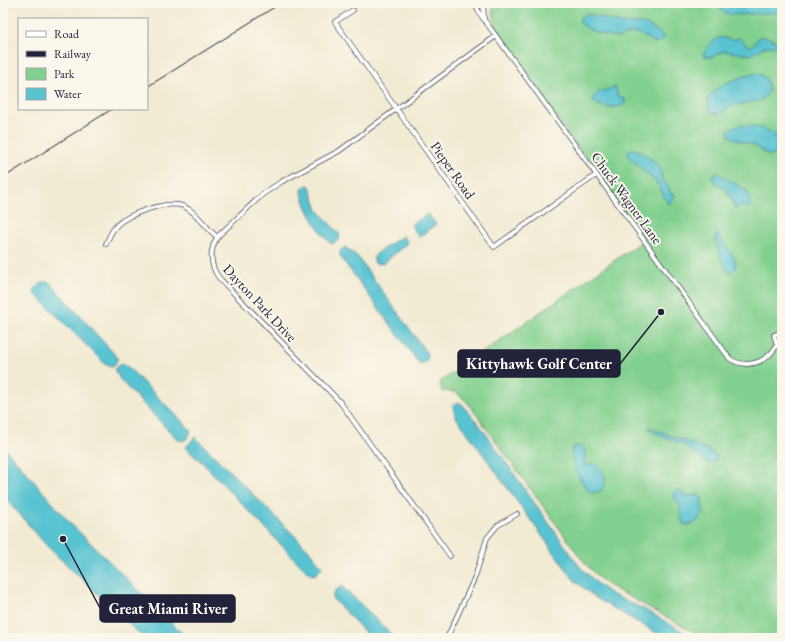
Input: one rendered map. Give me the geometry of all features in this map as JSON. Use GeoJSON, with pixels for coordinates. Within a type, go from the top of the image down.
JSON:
{"type":"FeatureCollection","features":[{"type":"Feature","properties":{"kind":"street","name":"Chuck Wagner Lane"},"geometry":{"type":"LineString","coordinates":[[475,3],[496,36],[730,359],[737,363],[746,365],[757,362],[773,352],[780,345],[774,335],[782,332]]}},
{"type":"Feature","properties":{"kind":"street"},"geometry":{"type":"LineString","coordinates":[[483,3],[484,18]]}},
{"type":"Feature","properties":{"kind":"street","name":"Pieper Road"},"geometry":{"type":"LineString","coordinates":[[353,10],[335,22],[494,247],[596,175]]}},
{"type":"Feature","properties":{"kind":"street","name":"Dayton Park Drive"},"geometry":{"type":"LineString","coordinates":[[450,556],[340,402],[219,278],[214,271],[211,259],[212,248],[217,237],[248,206],[263,194],[281,182],[339,151],[496,36]]}},
{"type":"Feature","properties":{"kind":"street"},"geometry":{"type":"LineString","coordinates":[[106,244],[113,229],[120,223],[152,208],[167,204],[177,204],[188,209],[217,237]]}},
{"type":"Feature","properties":{"kind":"street"},"geometry":{"type":"LineString","coordinates":[[447,638],[476,577],[487,538],[497,526],[517,514]]}},
{"type":"Feature","properties":{"kind":"green space"},"geometry":{"type":"Polygon","coordinates":[[[511,3],[782,3],[782,638],[704,638],[606,584],[580,557],[467,402],[456,392],[442,391],[440,382],[644,240],[561,126],[497,27],[492,10],[495,7],[511,3]]]}},
{"type":"Feature","properties":{"kind":"water"},"geometry":{"type":"Polygon","coordinates":[[[717,3],[782,3],[782,12],[735,15],[725,13],[717,7],[717,3]]]}},
{"type":"Feature","properties":{"kind":"water"},"geometry":{"type":"Polygon","coordinates":[[[588,14],[622,23],[647,25],[663,36],[662,41],[654,43],[637,33],[618,38],[598,33],[587,28],[580,22],[580,17],[588,14]]]}},
{"type":"Feature","properties":{"kind":"water"},"geometry":{"type":"Polygon","coordinates":[[[763,36],[774,40],[777,44],[774,47],[766,46],[750,55],[724,51],[712,57],[705,57],[703,55],[714,40],[721,38],[731,40],[739,38],[749,47],[753,45],[759,37],[763,36]]]}},
{"type":"Feature","properties":{"kind":"water"},"geometry":{"type":"Polygon","coordinates":[[[757,73],[765,78],[768,85],[769,92],[762,100],[732,106],[717,115],[709,110],[708,98],[718,88],[730,81],[757,73]]]}},
{"type":"Feature","properties":{"kind":"water"},"geometry":{"type":"Polygon","coordinates":[[[615,87],[617,90],[617,96],[622,97],[625,100],[625,104],[622,106],[608,107],[599,105],[593,101],[593,97],[599,92],[615,87]]]}},
{"type":"Feature","properties":{"kind":"water"},"geometry":{"type":"Polygon","coordinates":[[[742,125],[758,127],[774,133],[780,145],[774,155],[768,155],[753,145],[729,136],[728,131],[734,127],[742,125]]]}},
{"type":"Feature","properties":{"kind":"water"},"geometry":{"type":"Polygon","coordinates":[[[632,149],[649,157],[660,168],[662,179],[671,194],[675,195],[672,201],[668,204],[657,183],[628,156],[628,151],[632,149]]]}},
{"type":"Feature","properties":{"kind":"water"},"geometry":{"type":"Polygon","coordinates":[[[717,173],[747,191],[751,207],[740,206],[736,209],[727,191],[711,177],[717,173]]]}},
{"type":"Feature","properties":{"kind":"water"},"geometry":{"type":"Polygon","coordinates":[[[307,185],[310,186],[318,210],[340,235],[339,240],[331,244],[308,211],[302,189],[307,185]]]}},
{"type":"Feature","properties":{"kind":"water"},"geometry":{"type":"Polygon","coordinates":[[[428,214],[436,224],[419,237],[411,225],[428,214]]]}},
{"type":"Feature","properties":{"kind":"water"},"geometry":{"type":"Polygon","coordinates":[[[717,234],[735,259],[736,267],[732,271],[729,272],[727,270],[723,261],[715,237],[717,234]]]}},
{"type":"Feature","properties":{"kind":"water"},"geometry":{"type":"Polygon","coordinates":[[[403,236],[407,241],[406,244],[384,263],[378,264],[374,262],[374,257],[378,252],[403,236]]]}},
{"type":"Feature","properties":{"kind":"water"},"geometry":{"type":"Polygon","coordinates":[[[345,247],[357,256],[426,352],[428,359],[422,364],[418,362],[340,256],[340,251],[345,247]]]}},
{"type":"Feature","properties":{"kind":"water"},"geometry":{"type":"Polygon","coordinates":[[[43,282],[49,282],[117,357],[117,361],[113,366],[106,365],[35,294],[34,290],[43,282]]]}},
{"type":"Feature","properties":{"kind":"water"},"geometry":{"type":"Polygon","coordinates":[[[125,364],[189,428],[191,431],[187,439],[182,441],[177,439],[121,381],[114,369],[119,365],[125,364]]]}},
{"type":"Feature","properties":{"kind":"water"},"geometry":{"type":"Polygon","coordinates":[[[457,402],[462,404],[481,427],[580,567],[599,585],[613,595],[644,609],[694,638],[665,638],[596,598],[574,580],[456,417],[453,406],[457,402]]]}},
{"type":"Feature","properties":{"kind":"water"},"geometry":{"type":"Polygon","coordinates":[[[648,427],[706,449],[717,457],[714,462],[707,463],[684,445],[655,433],[648,427]]]}},
{"type":"Feature","properties":{"kind":"water"},"geometry":{"type":"Polygon","coordinates":[[[195,437],[307,548],[322,567],[316,574],[312,575],[306,571],[186,447],[195,437]]]}},
{"type":"Feature","properties":{"kind":"water"},"geometry":{"type":"Polygon","coordinates":[[[3,446],[70,523],[187,638],[144,638],[47,546],[3,495],[3,446]]]}},
{"type":"Feature","properties":{"kind":"water"},"geometry":{"type":"Polygon","coordinates":[[[574,446],[582,446],[586,452],[584,460],[586,466],[594,463],[602,470],[606,480],[601,491],[591,493],[583,484],[573,463],[572,451],[574,446]]]}},
{"type":"Feature","properties":{"kind":"water"},"geometry":{"type":"Polygon","coordinates":[[[679,490],[686,496],[697,495],[702,498],[702,508],[704,510],[697,522],[684,525],[679,505],[674,497],[675,492],[679,490]]]}},
{"type":"Feature","properties":{"kind":"water"},"geometry":{"type":"Polygon","coordinates":[[[342,586],[395,638],[371,638],[332,598],[335,591],[342,586]]]}},
{"type":"Feature","properties":{"kind":"railway"},"geometry":{"type":"LineString","coordinates":[[148,86],[281,3]]}},
{"type":"Feature","properties":{"kind":"railway"},"geometry":{"type":"LineString","coordinates":[[3,178],[110,110]]}},
{"type":"Feature","properties":{"kind":"place","name":"Kittyhawk Golf Center"},"geometry":{"type":"Point","coordinates":[661,312]}},
{"type":"Feature","properties":{"kind":"place","name":"Great Miami River"},"geometry":{"type":"Point","coordinates":[63,539]}}]}
